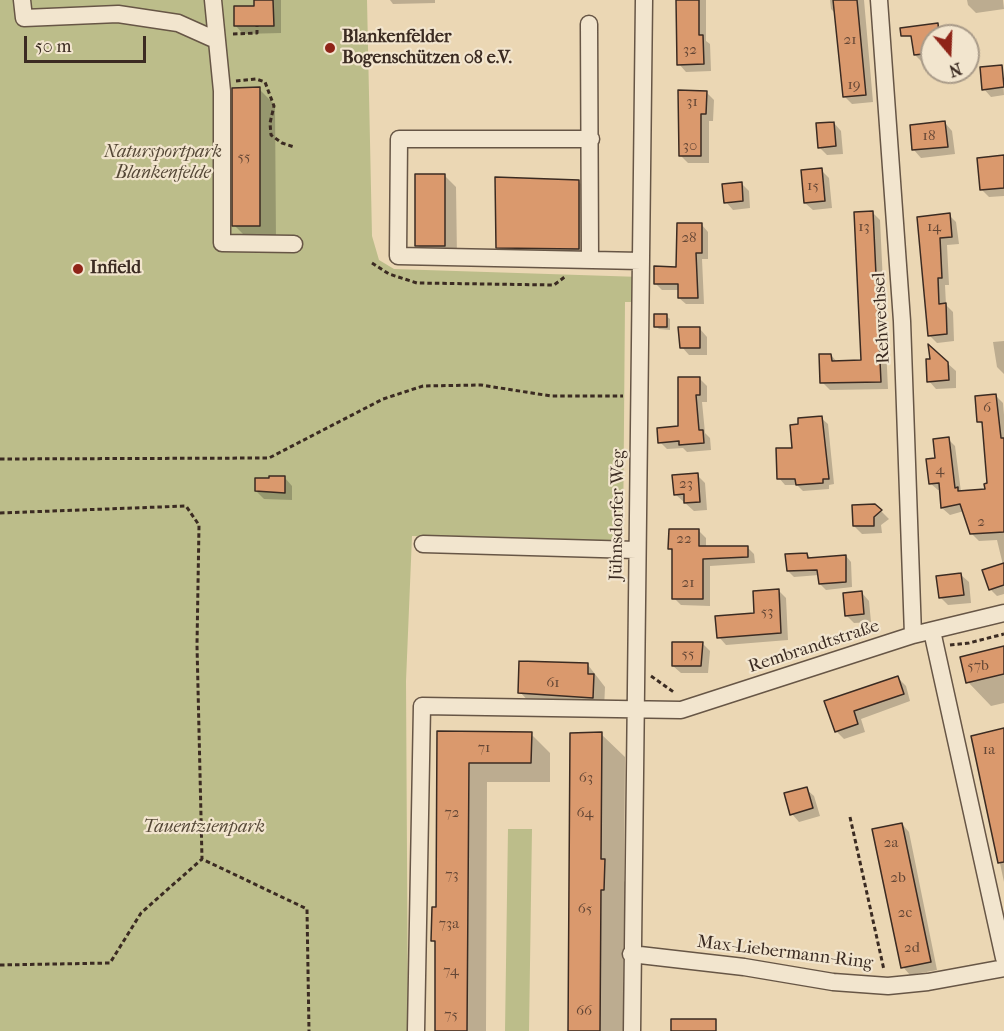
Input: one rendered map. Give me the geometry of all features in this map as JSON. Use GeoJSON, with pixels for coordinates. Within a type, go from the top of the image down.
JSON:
{"type":"FeatureCollection","features":[{"type":"Feature","properties":{"kind":"street"},"geometry":{"type":"LineString","coordinates":[[22,0],[24,18],[118,14],[178,23],[216,37]]}},
{"type":"Feature","properties":{"kind":"street"},"geometry":{"type":"LineString","coordinates":[[213,0],[222,86],[222,243],[294,244]]}},
{"type":"Feature","properties":{"kind":"street","name":"Jühnsdorfer Weg"},"geometry":{"type":"LineString","coordinates":[[632,1031],[631,954],[644,0]]}},
{"type":"Feature","properties":{"kind":"street","name":"Rehwechsel"},"geometry":{"type":"LineString","coordinates":[[879,0],[902,321],[913,635]]}},
{"type":"Feature","properties":{"kind":"street"},"geometry":{"type":"LineString","coordinates":[[589,24],[590,260]]}},
{"type":"Feature","properties":{"kind":"street"},"geometry":{"type":"LineString","coordinates":[[591,139],[399,139],[398,256],[640,261]]}},
{"type":"Feature","properties":{"kind":"street"},"geometry":{"type":"LineString","coordinates":[[423,544],[636,550]]}},
{"type":"Feature","properties":{"kind":"street","name":"Rembrandtstraße"},"geometry":{"type":"LineString","coordinates":[[416,1031],[422,706],[681,710],[913,635],[1004,613]]}},
{"type":"Feature","properties":{"kind":"street"},"geometry":{"type":"LineString","coordinates":[[932,631],[1004,958]]}},
{"type":"Feature","properties":{"kind":"street","name":"Max-Liebermann-Ring"},"geometry":{"type":"LineString","coordinates":[[631,954],[744,967],[833,982],[888,986],[928,982],[1004,968]]}},
{"type":"Feature","properties":{"kind":"path"},"geometry":{"type":"LineString","coordinates":[[216,37],[257,33],[257,26]]}},
{"type":"Feature","properties":{"kind":"path"},"geometry":{"type":"LineString","coordinates":[[222,86],[241,80],[256,79],[265,82],[274,106],[270,123],[271,135],[282,143],[294,147]]}},
{"type":"Feature","properties":{"kind":"path"},"geometry":{"type":"LineString","coordinates":[[372,262],[389,274],[417,283],[554,285]]}},
{"type":"Feature","properties":{"kind":"path"},"geometry":{"type":"LineString","coordinates":[[0,459],[269,458],[383,399],[423,386],[481,385],[551,396],[639,397]]}},
{"type":"Feature","properties":{"kind":"path"},"geometry":{"type":"LineString","coordinates":[[0,513],[186,507],[199,525],[197,645],[202,859],[141,914],[110,963],[0,964]]}},
{"type":"Feature","properties":{"kind":"path"},"geometry":{"type":"LineString","coordinates":[[850,817],[888,986]]}},
{"type":"Feature","properties":{"kind":"path"},"geometry":{"type":"LineString","coordinates":[[202,859],[307,909],[309,1031]]}},
{"type":"Feature","properties":{"kind":"green space"},"geometry":{"type":"Polygon","coordinates":[[[0,0],[367,0],[372,236],[379,260],[394,269],[641,277],[641,302],[625,302],[623,543],[412,536],[406,681],[408,1031],[0,1031],[0,0]]]}},
{"type":"Feature","properties":{"kind":"green space"},"geometry":{"type":"Polygon","coordinates":[[[508,829],[532,829],[529,1031],[505,1031],[508,829]]]}},
{"type":"Feature","properties":{"kind":"building"},"geometry":{"type":"Polygon","coordinates":[[[254,0],[273,0],[274,26],[234,26],[234,6],[254,6],[254,0]]]}},
{"type":"Feature","properties":{"kind":"building"},"geometry":{"type":"Polygon","coordinates":[[[676,0],[699,0],[699,35],[703,35],[704,64],[677,65],[676,0]]]}},
{"type":"Feature","properties":{"kind":"building"},"geometry":{"type":"Polygon","coordinates":[[[833,0],[857,0],[866,95],[843,97],[833,0]]]}},
{"type":"Feature","properties":{"kind":"building"},"geometry":{"type":"Polygon","coordinates":[[[920,25],[920,54],[914,55],[911,36],[901,36],[900,28],[920,25]]]}},
{"type":"Feature","properties":{"kind":"building"},"geometry":{"type":"Polygon","coordinates":[[[1002,65],[1004,87],[982,90],[980,67],[1002,65]]]}},
{"type":"Feature","properties":{"kind":"building"},"geometry":{"type":"Polygon","coordinates":[[[260,87],[260,226],[232,226],[232,88],[260,87]]]}},
{"type":"Feature","properties":{"kind":"building"},"geometry":{"type":"Polygon","coordinates":[[[678,90],[707,91],[706,114],[701,114],[701,156],[679,156],[678,90]]]}},
{"type":"Feature","properties":{"kind":"building"},"geometry":{"type":"Polygon","coordinates":[[[945,121],[948,147],[912,150],[910,125],[945,121]]]}},
{"type":"Feature","properties":{"kind":"building"},"geometry":{"type":"Polygon","coordinates":[[[834,122],[836,146],[818,148],[816,123],[834,122]]]}},
{"type":"Feature","properties":{"kind":"building"},"geometry":{"type":"Polygon","coordinates":[[[1004,155],[1004,188],[980,190],[977,158],[1004,155]]]}},
{"type":"Feature","properties":{"kind":"building"},"geometry":{"type":"Polygon","coordinates":[[[822,168],[825,201],[804,203],[801,170],[822,168]]]}},
{"type":"Feature","properties":{"kind":"building"},"geometry":{"type":"Polygon","coordinates":[[[415,174],[445,174],[445,246],[415,246],[415,174]]]}},
{"type":"Feature","properties":{"kind":"building"},"geometry":{"type":"Polygon","coordinates":[[[495,177],[579,180],[579,249],[496,248],[495,177]]]}},
{"type":"Feature","properties":{"kind":"building"},"geometry":{"type":"Polygon","coordinates":[[[742,182],[743,201],[724,203],[722,184],[742,182]]]}},
{"type":"Feature","properties":{"kind":"building"},"geometry":{"type":"Polygon","coordinates":[[[873,211],[881,382],[820,383],[819,354],[831,354],[832,361],[861,360],[854,212],[873,211]]]}},
{"type":"Feature","properties":{"kind":"building"},"geometry":{"type":"Polygon","coordinates":[[[950,213],[952,237],[940,238],[942,278],[938,278],[939,304],[946,303],[947,334],[928,336],[917,217],[950,213]]]}},
{"type":"Feature","properties":{"kind":"building"},"geometry":{"type":"Polygon","coordinates":[[[677,223],[702,223],[702,253],[696,253],[698,298],[678,298],[678,284],[654,284],[654,266],[676,267],[677,223]]]}},
{"type":"Feature","properties":{"kind":"building"},"geometry":{"type":"Polygon","coordinates":[[[654,314],[667,314],[667,327],[654,327],[654,314]]]}},
{"type":"Feature","properties":{"kind":"building"},"geometry":{"type":"Polygon","coordinates":[[[678,327],[700,327],[700,348],[680,348],[678,327]]]}},
{"type":"Feature","properties":{"kind":"building"},"geometry":{"type":"Polygon","coordinates":[[[928,344],[948,362],[949,380],[927,382],[926,359],[930,359],[928,344]]]}},
{"type":"Feature","properties":{"kind":"building"},"geometry":{"type":"Polygon","coordinates":[[[678,377],[700,377],[700,395],[696,395],[699,430],[703,430],[704,443],[679,445],[679,441],[658,443],[657,428],[678,426],[678,377]]]}},
{"type":"Feature","properties":{"kind":"building"},"geometry":{"type":"Polygon","coordinates":[[[996,394],[1001,438],[1004,438],[1004,532],[970,534],[960,504],[941,508],[939,483],[929,484],[926,459],[935,458],[933,439],[949,437],[955,488],[958,487],[958,491],[985,489],[984,484],[987,483],[982,422],[977,422],[975,396],[996,394]]]}},
{"type":"Feature","properties":{"kind":"building"},"geometry":{"type":"Polygon","coordinates":[[[822,416],[829,479],[823,479],[823,483],[796,485],[795,479],[777,479],[776,448],[792,448],[790,425],[798,424],[798,418],[822,416]]]}},
{"type":"Feature","properties":{"kind":"building"},"geometry":{"type":"Polygon","coordinates":[[[698,473],[700,502],[684,503],[684,494],[674,495],[672,475],[698,473]]]}},
{"type":"Feature","properties":{"kind":"building"},"geometry":{"type":"Polygon","coordinates":[[[269,476],[285,476],[285,493],[255,491],[255,478],[269,478],[269,476]]]}},
{"type":"Feature","properties":{"kind":"building"},"geometry":{"type":"Polygon","coordinates":[[[875,504],[882,510],[874,517],[874,526],[853,526],[852,505],[875,504]]]}},
{"type":"Feature","properties":{"kind":"building"},"geometry":{"type":"Polygon","coordinates":[[[669,529],[699,529],[699,546],[748,546],[748,557],[703,559],[703,599],[672,599],[672,549],[668,549],[669,529]]]}},
{"type":"Feature","properties":{"kind":"building"},"geometry":{"type":"Polygon","coordinates":[[[807,553],[808,558],[846,555],[846,582],[819,584],[817,570],[787,571],[785,554],[807,553]]]}},
{"type":"Feature","properties":{"kind":"building"},"geometry":{"type":"Polygon","coordinates":[[[1004,563],[1004,585],[989,590],[982,570],[1004,563]]]}},
{"type":"Feature","properties":{"kind":"building"},"geometry":{"type":"Polygon","coordinates":[[[961,573],[964,595],[939,598],[936,576],[961,573]]]}},
{"type":"Feature","properties":{"kind":"building"},"geometry":{"type":"Polygon","coordinates":[[[779,589],[781,633],[717,638],[715,616],[754,613],[753,591],[779,589]]]}},
{"type":"Feature","properties":{"kind":"building"},"geometry":{"type":"Polygon","coordinates":[[[862,591],[864,614],[845,616],[843,593],[862,591]]]}},
{"type":"Feature","properties":{"kind":"building"},"geometry":{"type":"Polygon","coordinates":[[[672,642],[703,642],[701,666],[672,666],[672,642]]]}},
{"type":"Feature","properties":{"kind":"building"},"geometry":{"type":"Polygon","coordinates":[[[1004,646],[1004,674],[966,683],[960,657],[1004,646]]]}},
{"type":"Feature","properties":{"kind":"building"},"geometry":{"type":"Polygon","coordinates":[[[519,661],[588,663],[588,674],[594,674],[593,698],[518,693],[519,661]]]}},
{"type":"Feature","properties":{"kind":"building"},"geometry":{"type":"Polygon","coordinates":[[[898,676],[904,694],[854,711],[858,724],[835,732],[824,701],[898,676]]]}},
{"type":"Feature","properties":{"kind":"building"},"geometry":{"type":"Polygon","coordinates":[[[1004,728],[1004,862],[998,863],[971,736],[1004,728]]]}},
{"type":"Feature","properties":{"kind":"building"},"geometry":{"type":"Polygon","coordinates":[[[437,731],[532,732],[531,763],[469,763],[467,1031],[435,1031],[435,941],[431,941],[432,907],[436,907],[437,731]]]}},
{"type":"Feature","properties":{"kind":"building"},"geometry":{"type":"Polygon","coordinates":[[[602,732],[601,859],[605,859],[604,890],[601,890],[600,1031],[568,1031],[570,733],[602,732]]]}},
{"type":"Feature","properties":{"kind":"building"},"geometry":{"type":"Polygon","coordinates":[[[807,787],[813,808],[790,815],[784,793],[807,787]]]}},
{"type":"Feature","properties":{"kind":"building"},"geometry":{"type":"Polygon","coordinates":[[[902,823],[931,962],[901,968],[872,829],[902,823]]]}},
{"type":"Feature","properties":{"kind":"building"},"geometry":{"type":"Polygon","coordinates":[[[671,1019],[716,1019],[716,1031],[671,1031],[671,1019]]]}},
{"type":"Feature","properties":{"kind":"place","name":"Blankenfelder Bogenschützen 08 e.V."},"geometry":{"type":"Point","coordinates":[330,48]}},
{"type":"Feature","properties":{"kind":"place","name":"Infield"},"geometry":{"type":"Point","coordinates":[78,269]}},
{"type":"Feature","properties":{"kind":"park label","name":"Natursportpark Blankenfelde"},"geometry":{"type":"Point","coordinates":[163,163]}},
{"type":"Feature","properties":{"kind":"park label","name":"Tauentzienpark"},"geometry":{"type":"Point","coordinates":[204,828]}}]}
